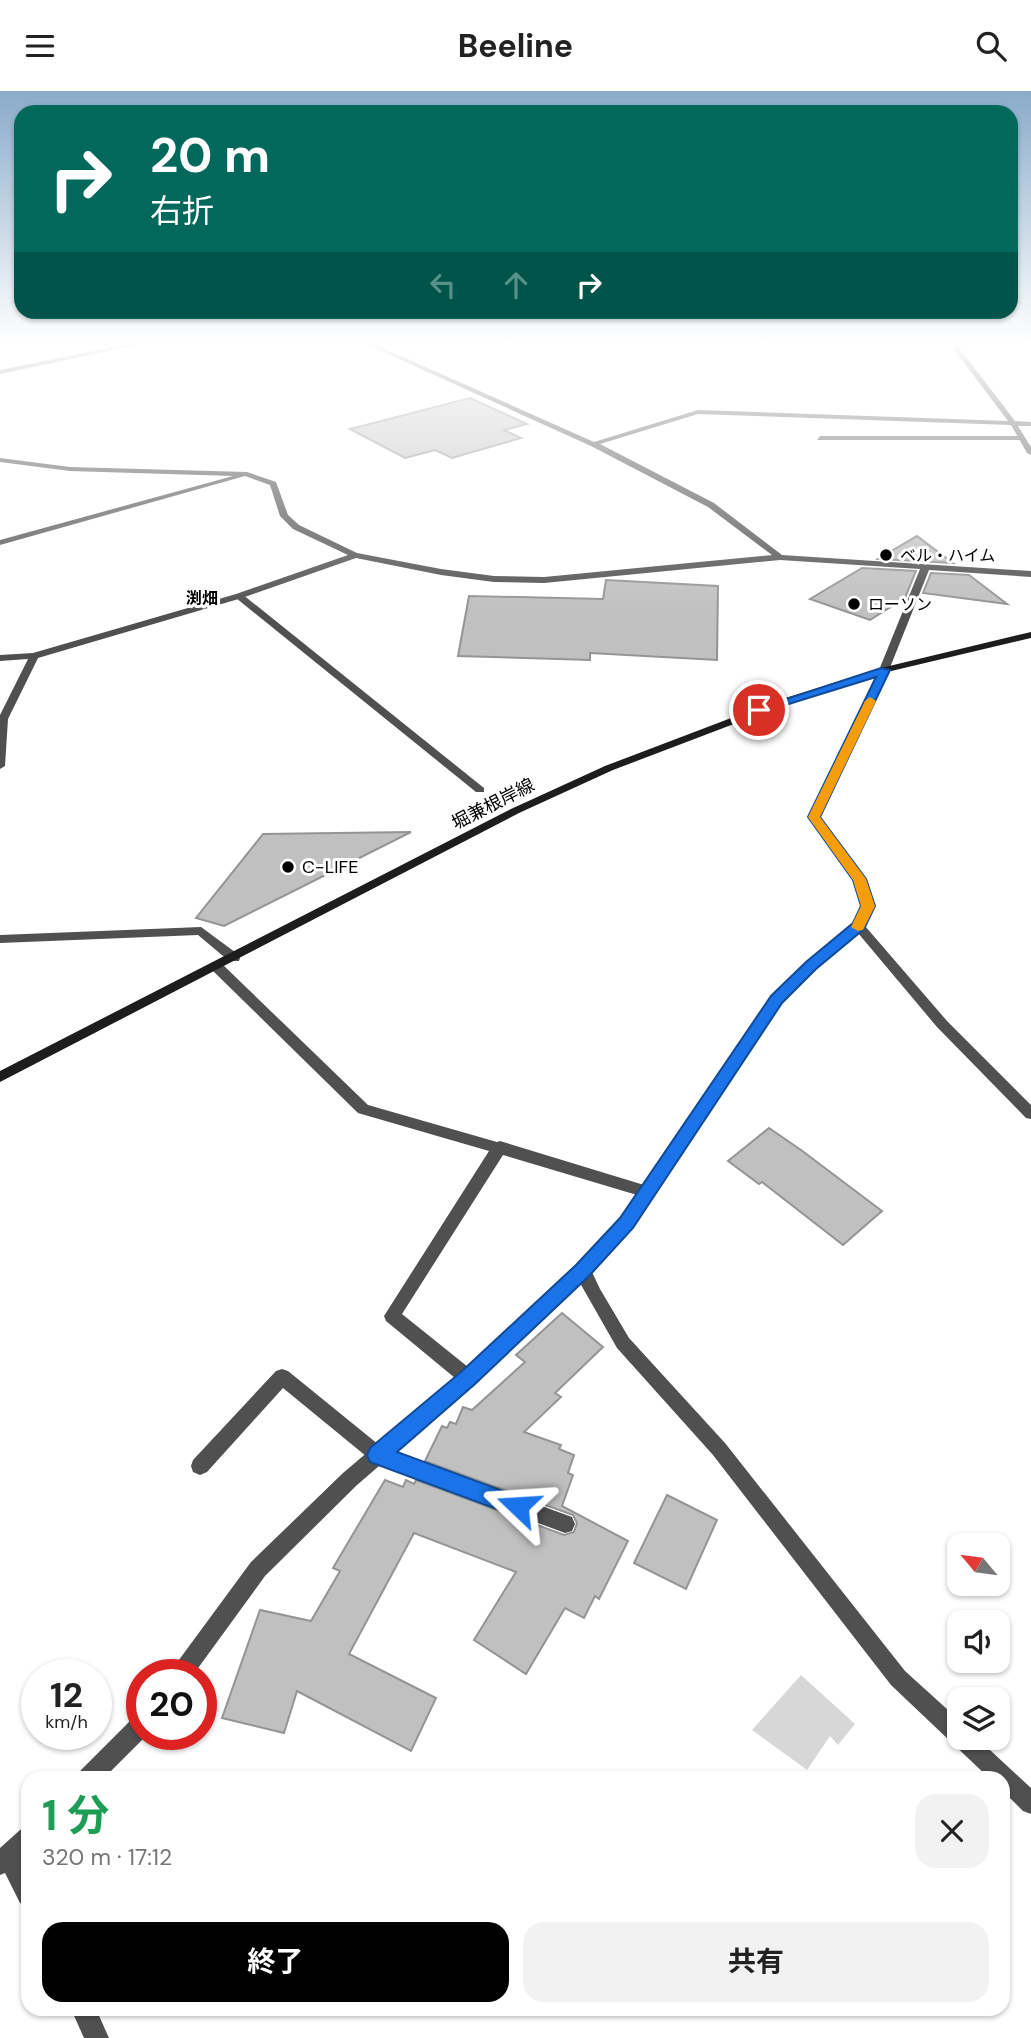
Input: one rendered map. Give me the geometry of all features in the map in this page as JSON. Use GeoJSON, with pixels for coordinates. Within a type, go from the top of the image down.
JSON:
{"type":"FeatureCollection","features":[{"type":"Feature","properties":{"kind":"main road","name":"堀兼根岸線"},"geometry":{"type":"LineString","coordinates":[[0,1077],[515,811],[608,768],[768,707],[884,670],[1031,635]]}},
{"type":"Feature","properties":{"kind":"street"},"geometry":{"type":"LineString","coordinates":[[564,431],[711,505],[780,557]]}},
{"type":"Feature","properties":{"kind":"street"},"geometry":{"type":"LineString","coordinates":[[594,444],[637,431]]}},
{"type":"Feature","properties":{"kind":"street"},"geometry":{"type":"LineString","coordinates":[[1017,431],[1031,453]]}},
{"type":"Feature","properties":{"kind":"street"},"geometry":{"type":"LineString","coordinates":[[820,438],[1021,438]]}},
{"type":"Feature","properties":{"kind":"street"},"geometry":{"type":"LineString","coordinates":[[0,460],[97,470],[247,474],[273,484],[284,516],[296,527],[355,555],[441,572],[494,579],[544,580],[780,557],[1031,574]]}},
{"type":"Feature","properties":{"kind":"street"},"geometry":{"type":"LineString","coordinates":[[0,543],[247,474]]}},
{"type":"Feature","properties":{"kind":"street"},"geometry":{"type":"LineString","coordinates":[[0,659],[34,656],[239,596],[355,555]]}},
{"type":"Feature","properties":{"kind":"street"},"geometry":{"type":"LineString","coordinates":[[192,1659],[258,1569],[378,1455],[468,1378],[583,1270],[627,1223],[777,999],[811,965],[859,926],[868,906],[859,879],[814,817],[884,670],[925,568]]}},
{"type":"Feature","properties":{"kind":"street"},"geometry":{"type":"LineString","coordinates":[[239,596],[480,790]]}},
{"type":"Feature","properties":{"kind":"street"},"geometry":{"type":"LineString","coordinates":[[0,765],[3,719],[34,656]]}},
{"type":"Feature","properties":{"kind":"street"},"geometry":{"type":"LineString","coordinates":[[859,926],[942,1024],[1031,1114]]}},
{"type":"Feature","properties":{"kind":"street"},"geometry":{"type":"LineString","coordinates":[[0,939],[201,931],[234,958]]}},
{"type":"Feature","properties":{"kind":"street"},"geometry":{"type":"LineString","coordinates":[[216,967],[363,1109],[648,1192]]}},
{"type":"Feature","properties":{"kind":"street"},"geometry":{"type":"LineString","coordinates":[[468,1378],[391,1316],[500,1147]]}},
{"type":"Feature","properties":{"kind":"street"},"geometry":{"type":"LineString","coordinates":[[583,1270],[593,1293],[623,1343],[719,1449],[898,1678],[947,1724]]}},
{"type":"Feature","properties":{"kind":"street"},"geometry":{"type":"LineString","coordinates":[[200,1466],[282,1377],[378,1455],[565,1524]]}},
{"type":"Feature","properties":{"kind":"street"},"geometry":{"type":"LineString","coordinates":[[96,1771],[126,1741]]}},
{"type":"Feature","properties":{"kind":"street"},"geometry":{"type":"LineString","coordinates":[[975,1750],[997,1771]]}},
{"type":"Feature","properties":{"kind":"street"},"geometry":{"type":"LineString","coordinates":[[1010,1783],[1031,1803]]}},
{"type":"Feature","properties":{"kind":"street"},"geometry":{"type":"LineString","coordinates":[[21,1845],[5,1860],[21,1884]]}},
{"type":"Feature","properties":{"kind":"street"},"geometry":{"type":"LineString","coordinates":[[86,2016],[97,2038]]}},
{"type":"Feature","properties":{"kind":"shaded area"},"geometry":{"type":"Polygon","coordinates":[[[801,1675],[855,1724],[838,1745],[830,1736],[807,1770],[752,1730],[801,1675]]]}},
{"type":"Feature","properties":{"kind":"building"},"geometry":{"type":"Polygon","coordinates":[[[354,431],[506,431],[521,438],[452,458],[435,450],[405,458],[354,431]]]}},
{"type":"Feature","properties":{"kind":"building"},"geometry":{"type":"Polygon","coordinates":[[[917,536],[953,563],[878,559],[917,536]]]}},
{"type":"Feature","properties":{"kind":"building"},"geometry":{"type":"Polygon","coordinates":[[[862,568],[916,571],[905,598],[870,620],[810,599],[862,568]]]}},
{"type":"Feature","properties":{"kind":"building"},"geometry":{"type":"Polygon","coordinates":[[[931,573],[969,575],[1007,604],[923,593],[931,573]]]}},
{"type":"Feature","properties":{"kind":"building"},"geometry":{"type":"Polygon","coordinates":[[[606,580],[718,586],[717,660],[590,653],[590,660],[458,656],[469,596],[603,599],[606,580]]]}},
{"type":"Feature","properties":{"kind":"building","name":"C−LIFE"},"geometry":{"type":"Polygon","coordinates":[[[411,832],[224,926],[196,918],[263,834],[411,832]]]}},
{"type":"Feature","properties":{"kind":"building"},"geometry":{"type":"Polygon","coordinates":[[[769,1128],[882,1211],[843,1245],[762,1182],[759,1184],[728,1161],[769,1128]]]}},
{"type":"Feature","properties":{"kind":"building"},"geometry":{"type":"Polygon","coordinates":[[[562,1313],[603,1347],[555,1393],[561,1397],[524,1432],[561,1445],[559,1449],[574,1455],[568,1473],[573,1475],[562,1506],[628,1541],[599,1599],[595,1596],[584,1618],[565,1608],[526,1674],[474,1640],[516,1572],[414,1533],[349,1654],[436,1698],[411,1751],[297,1691],[284,1733],[222,1718],[260,1610],[311,1621],[340,1571],[333,1568],[385,1480],[403,1487],[406,1480],[414,1484],[416,1480],[564,1535],[574,1532],[577,1523],[573,1515],[425,1461],[442,1426],[447,1428],[450,1422],[456,1424],[463,1407],[472,1410],[525,1362],[516,1355],[562,1313]]]}},
{"type":"Feature","properties":{"kind":"building"},"geometry":{"type":"Polygon","coordinates":[[[667,1495],[717,1520],[686,1589],[634,1563],[667,1495]]]}},
{"type":"Feature","properties":{"kind":"slow traffic"},"geometry":{"type":"LineString","coordinates":[[858,927],[868,906],[859,879],[814,817],[870,701]]}},
{"type":"Feature","properties":{"kind":"place","name":"ベル・ハイム"},"geometry":{"type":"Point","coordinates":[886,555]}},
{"type":"Feature","properties":{"kind":"place","name":"ローソン"},"geometry":{"type":"Point","coordinates":[854,604]}},
{"type":"Feature","properties":{"kind":"place","name":"C−LIFE"},"geometry":{"type":"Point","coordinates":[288,867]}},
{"type":"Feature","properties":{"kind":"district","name":"渕畑"},"geometry":{"type":"Point","coordinates":[202,598]}},
{"type":"Feature","properties":{"kind":"route"},"geometry":{"type":"LineString","coordinates":[[518,1506],[378,1455],[468,1378],[583,1270],[627,1223],[777,999],[811,965],[859,926],[868,906],[859,879],[814,817],[884,670],[759,710]]}}]}
